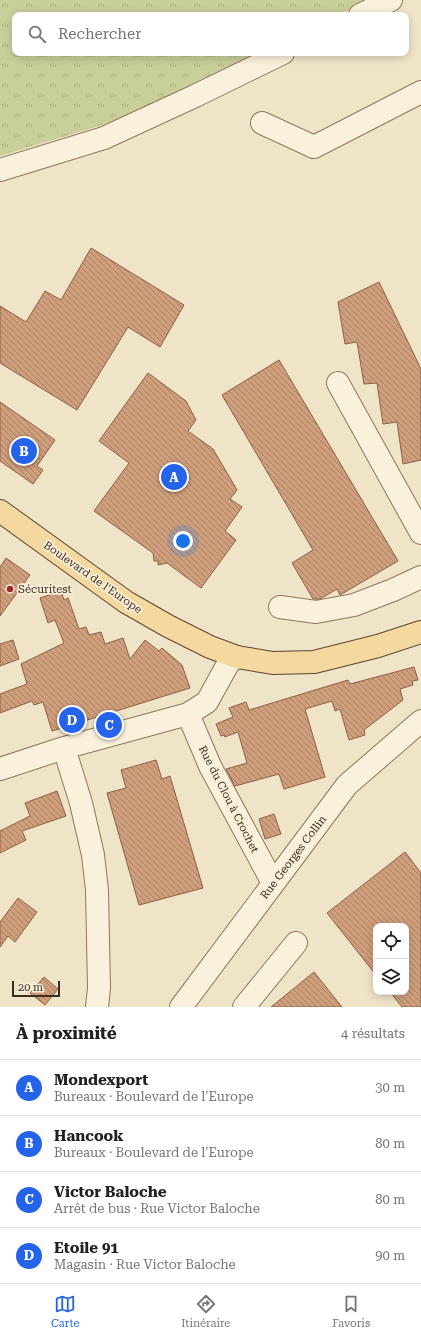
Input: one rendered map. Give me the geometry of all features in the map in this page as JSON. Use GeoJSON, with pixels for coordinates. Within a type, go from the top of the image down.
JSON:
{"type":"FeatureCollection","features":[{"type":"Feature","properties":{"kind":"main road","name":"Boulevard de l'Europe"},"geometry":{"type":"LineString","coordinates":[[0,511],[126,602],[168,626],[237,657],[273,663],[314,662],[378,646],[421,632]]}},
{"type":"Feature","properties":{"kind":"street"},"geometry":{"type":"LineString","coordinates":[[366,12],[391,0]]}},
{"type":"Feature","properties":{"kind":"street"},"geometry":{"type":"LineString","coordinates":[[0,170],[104,138],[277,56]]}},
{"type":"Feature","properties":{"kind":"street"},"geometry":{"type":"LineString","coordinates":[[262,123],[314,147],[421,92]]}},
{"type":"Feature","properties":{"kind":"street"},"geometry":{"type":"LineString","coordinates":[[338,383],[421,533]]}},
{"type":"Feature","properties":{"kind":"street"},"geometry":{"type":"LineString","coordinates":[[280,606],[316,612],[354,604],[421,578]]}},
{"type":"Feature","properties":{"kind":"street"},"geometry":{"type":"LineString","coordinates":[[0,769],[64,748],[188,714],[207,702],[229,662],[237,657]]}},
{"type":"Feature","properties":{"kind":"street","name":"Rue du Clou à Crochet"},"geometry":{"type":"LineString","coordinates":[[188,714],[210,766],[273,883]]}},
{"type":"Feature","properties":{"kind":"street","name":"Rue Georges Collin"},"geometry":{"type":"LineString","coordinates":[[181,1007],[347,785],[421,721]]}},
{"type":"Feature","properties":{"kind":"street"},"geometry":{"type":"LineString","coordinates":[[64,748],[81,803],[93,855],[97,890],[99,988],[97,1007]]}},
{"type":"Feature","properties":{"kind":"street"},"geometry":{"type":"LineString","coordinates":[[244,1007],[296,943]]}},
{"type":"Feature","properties":{"kind":"green space"},"geometry":{"type":"Polygon","coordinates":[[[0,0],[369,0],[345,12],[12,12],[12,56],[256,56],[169,99],[99,126],[0,156],[0,0]]]}},
{"type":"Feature","properties":{"kind":"building"},"geometry":{"type":"Polygon","coordinates":[[[91,248],[184,305],[160,347],[128,327],[77,410],[0,363],[0,306],[26,322],[45,291],[61,300],[91,248]]]}},
{"type":"Feature","properties":{"kind":"building"},"geometry":{"type":"Polygon","coordinates":[[[379,282],[421,369],[421,460],[403,464],[397,422],[383,424],[377,383],[364,384],[357,342],[345,344],[338,302],[379,282]]]}},
{"type":"Feature","properties":{"kind":"building"},"geometry":{"type":"Polygon","coordinates":[[[279,360],[398,561],[340,595],[337,589],[320,599],[313,599],[292,563],[313,550],[222,395],[279,360]]]}},
{"type":"Feature","properties":{"kind":"building"},"geometry":{"type":"Polygon","coordinates":[[[148,373],[186,401],[196,420],[188,431],[213,449],[237,490],[230,499],[242,507],[225,531],[236,540],[201,588],[167,563],[158,565],[158,561],[154,561],[153,553],[94,511],[129,463],[99,441],[148,373]]]}},
{"type":"Feature","properties":{"kind":"building"},"geometry":{"type":"Polygon","coordinates":[[[0,402],[55,440],[37,466],[43,470],[33,484],[0,461],[0,402]]]}},
{"type":"Feature","properties":{"kind":"building","name":"Sécuritest"},"geometry":{"type":"Polygon","coordinates":[[[6,558],[30,575],[0,616],[0,567],[6,558]]]}},
{"type":"Feature","properties":{"kind":"building"},"geometry":{"type":"Polygon","coordinates":[[[61,591],[64,600],[68,598],[79,629],[86,627],[89,635],[101,632],[105,644],[123,638],[130,659],[145,640],[159,651],[162,648],[182,665],[190,688],[52,731],[43,702],[34,705],[32,701],[0,713],[0,694],[27,684],[21,664],[64,643],[55,620],[48,623],[40,598],[61,591]]]}},
{"type":"Feature","properties":{"kind":"building"},"geometry":{"type":"Polygon","coordinates":[[[13,640],[19,659],[0,666],[0,644],[13,640]]]}},
{"type":"Feature","properties":{"kind":"building"},"geometry":{"type":"Polygon","coordinates":[[[414,667],[418,680],[412,681],[413,685],[400,689],[403,700],[364,730],[365,735],[349,740],[340,709],[335,711],[332,701],[305,709],[325,777],[284,789],[279,774],[235,786],[226,769],[247,763],[238,732],[225,737],[224,735],[221,736],[216,724],[233,717],[229,708],[246,702],[249,710],[348,680],[350,684],[414,667]]]}},
{"type":"Feature","properties":{"kind":"building"},"geometry":{"type":"Polygon","coordinates":[[[156,760],[162,779],[170,776],[203,888],[139,905],[107,793],[126,788],[121,770],[156,760]]]}},
{"type":"Feature","properties":{"kind":"building"},"geometry":{"type":"Polygon","coordinates":[[[57,791],[66,816],[22,831],[26,840],[0,853],[0,831],[30,816],[25,803],[57,791]]]}},
{"type":"Feature","properties":{"kind":"building"},"geometry":{"type":"Polygon","coordinates":[[[274,814],[281,834],[265,839],[259,819],[274,814]]]}},
{"type":"Feature","properties":{"kind":"building"},"geometry":{"type":"Polygon","coordinates":[[[405,852],[421,873],[421,1007],[402,1007],[392,995],[409,995],[409,923],[373,923],[373,971],[327,913],[405,852]]]}},
{"type":"Feature","properties":{"kind":"building"},"geometry":{"type":"Polygon","coordinates":[[[18,898],[37,912],[15,942],[8,936],[0,947],[0,922],[18,898]]]}},
{"type":"Feature","properties":{"kind":"building"},"geometry":{"type":"Polygon","coordinates":[[[314,972],[342,1007],[271,1007],[314,972]]]}},
{"type":"Feature","properties":{"kind":"building"},"geometry":{"type":"Polygon","coordinates":[[[44,977],[58,989],[45,1005],[30,993],[44,977]]]}},
{"type":"Feature","properties":{"kind":"place","name":"Hancook"},"geometry":{"type":"Point","coordinates":[24,451]}},
{"type":"Feature","properties":{"kind":"place","name":"Mondexport"},"geometry":{"type":"Point","coordinates":[174,477]}},
{"type":"Feature","properties":{"kind":"place","name":"Sécuritest"},"geometry":{"type":"Point","coordinates":[10,589]}},
{"type":"Feature","properties":{"kind":"place","name":"Etoile 91"},"geometry":{"type":"Point","coordinates":[72,720]}},
{"type":"Feature","properties":{"kind":"place","name":"Victor Baloche"},"geometry":{"type":"Point","coordinates":[109,725]}}]}
